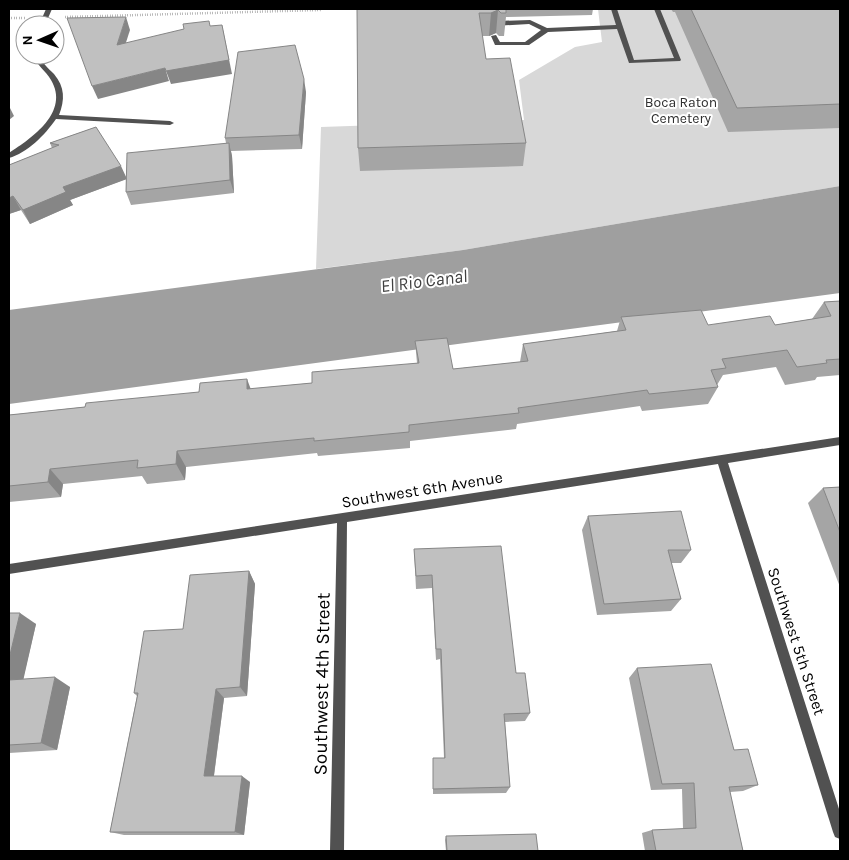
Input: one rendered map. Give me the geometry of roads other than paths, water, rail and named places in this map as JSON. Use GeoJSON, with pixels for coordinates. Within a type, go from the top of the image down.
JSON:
{"type":"FeatureCollection","features":[{"type":"Feature","properties":{"kind":"street"},"geometry":{"type":"LineString","coordinates":[[614,9],[631,62],[678,60],[657,9]]}},
{"type":"Feature","properties":{"kind":"street"},"geometry":{"type":"LineString","coordinates":[[493,27],[496,23],[530,22],[546,30],[620,28]]}},
{"type":"Feature","properties":{"kind":"street"},"geometry":{"type":"LineString","coordinates":[[494,36],[497,44],[527,44],[546,30]]}},
{"type":"Feature","properties":{"kind":"street"},"geometry":{"type":"LineString","coordinates":[[9,156],[29,144],[44,130],[54,117],[60,104],[60,91],[55,80],[42,65]]}},
{"type":"Feature","properties":{"kind":"street"},"geometry":{"type":"LineString","coordinates":[[54,117],[170,123]]}},
{"type":"Feature","properties":{"kind":"street","name":"Southwest 6th Avenue"},"geometry":{"type":"LineString","coordinates":[[9,569],[840,441]]}},
{"type":"Feature","properties":{"kind":"street","name":"Southwest 5th Street"},"geometry":{"type":"LineString","coordinates":[[722,459],[840,832]]}},
{"type":"Feature","properties":{"kind":"street","name":"Southwest 4th Street"},"geometry":{"type":"LineString","coordinates":[[338,851],[342,518]]}},
{"type":"Feature","properties":{"kind":"water","name":"El Rio Canal"},"geometry":{"type":"Polygon","coordinates":[[[840,186],[840,293],[9,404],[9,310],[463,250],[840,186]]]}},
{"type":"Feature","properties":{"kind":"park label","name":"Boca Raton Cemetery"},"geometry":{"type":"Point","coordinates":[681,110]}}]}
